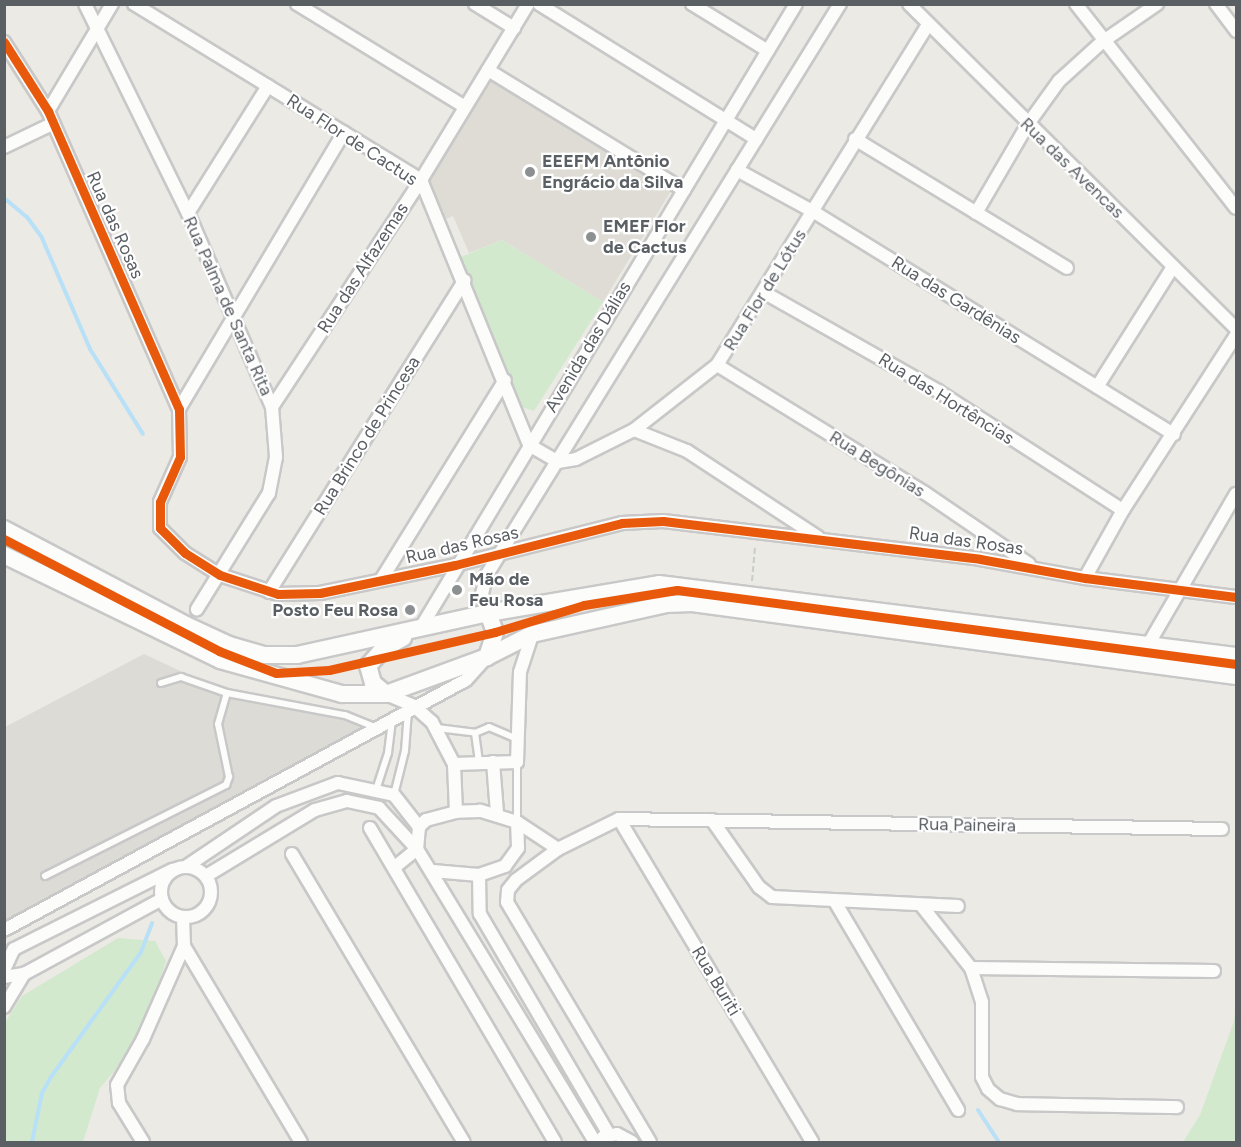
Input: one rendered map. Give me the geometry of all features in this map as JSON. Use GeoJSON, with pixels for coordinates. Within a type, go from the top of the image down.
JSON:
{"type":"FeatureCollection","features":[{"type":"Feature","properties":{"kind":"main road"},"geometry":{"type":"LineString","coordinates":[[4,529],[186,625],[229,645],[264,655],[297,655],[488,613],[659,584],[752,593],[1236,656]]}},
{"type":"Feature","properties":{"kind":"main road"},"geometry":{"type":"LineString","coordinates":[[4,555],[220,660],[342,694],[386,694],[487,657],[532,634],[636,608],[692,603],[1236,676]]}},
{"type":"Feature","properties":{"kind":"main road"},"geometry":{"type":"LineString","coordinates":[[487,657],[495,632],[488,613]]}},
{"type":"Feature","properties":{"kind":"main road"},"geometry":{"type":"LineString","coordinates":[[386,694],[373,682],[368,666],[383,649],[420,629]]}},
{"type":"Feature","properties":{"kind":"street","name":"Rua Palma de Santa Rita"},"geometry":{"type":"LineString","coordinates":[[85,4],[99,27],[188,213],[272,407],[276,457],[269,492],[197,609]]}},
{"type":"Feature","properties":{"kind":"street"},"geometry":{"type":"LineString","coordinates":[[48,111],[112,4]]}},
{"type":"Feature","properties":{"kind":"street","name":"Rua Flor de Cactus"},"geometry":{"type":"LineString","coordinates":[[134,4],[420,180],[465,280],[529,445]]}},
{"type":"Feature","properties":{"kind":"street"},"geometry":{"type":"LineString","coordinates":[[297,4],[465,107]]}},
{"type":"Feature","properties":{"kind":"street"},"geometry":{"type":"LineString","coordinates":[[475,4],[514,28]]}},
{"type":"Feature","properties":{"kind":"street","name":"Rua das Alfazemas"},"geometry":{"type":"LineString","coordinates":[[272,407],[420,180],[528,4]]}},
{"type":"Feature","properties":{"kind":"street"},"geometry":{"type":"LineString","coordinates":[[539,4],[756,140]]}},
{"type":"Feature","properties":{"kind":"street"},"geometry":{"type":"LineString","coordinates":[[692,4],[768,51]]}},
{"type":"Feature","properties":{"kind":"street","name":"Avenida das Dálias"},"geometry":{"type":"LineString","coordinates":[[420,629],[455,565],[796,4]]}},
{"type":"Feature","properties":{"kind":"street","name":"Avenida das Dálias"},"geometry":{"type":"LineString","coordinates":[[488,613],[483,585],[501,553],[840,4]]}},
{"type":"Feature","properties":{"kind":"street","name":"Rua das Avencas"},"geometry":{"type":"LineString","coordinates":[[909,4],[1236,329]]}},
{"type":"Feature","properties":{"kind":"street"},"geometry":{"type":"LineString","coordinates":[[1076,4],[1102,42],[1236,208]]}},
{"type":"Feature","properties":{"kind":"street"},"geometry":{"type":"LineString","coordinates":[[976,213],[1028,124],[1059,81],[1102,42],[1157,4]]}},
{"type":"Feature","properties":{"kind":"street"},"geometry":{"type":"LineString","coordinates":[[1216,4],[1236,31]]}},
{"type":"Feature","properties":{"kind":"street","name":"Rua Flor de Lótus"},"geometry":{"type":"LineString","coordinates":[[558,462],[576,459],[633,429],[717,365],[765,293],[855,139],[928,25]]}},
{"type":"Feature","properties":{"kind":"street","name":"Rua das Rosas"},"geometry":{"type":"LineString","coordinates":[[4,42],[48,111],[179,409],[180,457],[160,502],[160,528],[185,553],[220,575],[269,592],[320,593],[455,565],[622,523],[663,521],[1033,567],[1085,578],[1236,597]]}},
{"type":"Feature","properties":{"kind":"street"},"geometry":{"type":"LineString","coordinates":[[488,70],[684,190]]}},
{"type":"Feature","properties":{"kind":"street"},"geometry":{"type":"LineString","coordinates":[[188,213],[268,86]]}},
{"type":"Feature","properties":{"kind":"street"},"geometry":{"type":"LineString","coordinates":[[4,147],[52,124]]}},
{"type":"Feature","properties":{"kind":"street"},"geometry":{"type":"LineString","coordinates":[[179,409],[232,314],[344,132]]}},
{"type":"Feature","properties":{"kind":"street"},"geometry":{"type":"LineString","coordinates":[[855,139],[1067,268]]}},
{"type":"Feature","properties":{"kind":"street","name":"Rua das Gardênias"},"geometry":{"type":"LineString","coordinates":[[737,170],[814,212],[1174,434]]}},
{"type":"Feature","properties":{"kind":"street"},"geometry":{"type":"LineString","coordinates":[[1097,387],[1173,267]]}},
{"type":"Feature","properties":{"kind":"street","name":"Rua Brinco de Princesa"},"geometry":{"type":"LineString","coordinates":[[269,592],[465,280]]}},
{"type":"Feature","properties":{"kind":"street","name":"Rua das Hortências"},"geometry":{"type":"LineString","coordinates":[[765,293],[938,391],[1123,510]]}},
{"type":"Feature","properties":{"kind":"street"},"geometry":{"type":"LineString","coordinates":[[1085,578],[1123,510],[1236,335]]}},
{"type":"Feature","properties":{"kind":"street","name":"Rua Begônias"},"geometry":{"type":"LineString","coordinates":[[717,365],[925,493],[1033,567]]}},
{"type":"Feature","properties":{"kind":"street"},"geometry":{"type":"LineString","coordinates":[[381,580],[505,380]]}},
{"type":"Feature","properties":{"kind":"street"},"geometry":{"type":"LineString","coordinates":[[633,429],[687,451],[822,540]]}},
{"type":"Feature","properties":{"kind":"street"},"geometry":{"type":"LineString","coordinates":[[529,445],[558,462]]}},
{"type":"Feature","properties":{"kind":"street"},"geometry":{"type":"LineString","coordinates":[[1148,645],[1236,494]]}},
{"type":"Feature","properties":{"kind":"street"},"geometry":{"type":"LineString","coordinates":[[454,764],[517,762],[520,672],[532,634]]}},
{"type":"Feature","properties":{"kind":"street"},"geometry":{"type":"LineString","coordinates":[[4,930],[411,707],[466,680],[487,657]]}},
{"type":"Feature","properties":{"kind":"street"},"geometry":{"type":"LineString","coordinates":[[386,694],[411,707],[437,728],[454,764],[456,812]]}},
{"type":"Feature","properties":{"kind":"street"},"geometry":{"type":"LineString","coordinates":[[493,762],[497,813]]}},
{"type":"Feature","properties":{"kind":"street"},"geometry":{"type":"LineString","coordinates":[[4,970],[9,952],[172,870],[188,866],[276,806],[325,785],[338,783],[394,795],[420,827]]}},
{"type":"Feature","properties":{"kind":"street"},"geometry":{"type":"LineString","coordinates":[[206,876],[315,810],[347,801],[379,808],[417,849],[433,871],[596,1143],[609,1135],[624,1136],[632,1143]]}},
{"type":"Feature","properties":{"kind":"street"},"geometry":{"type":"LineString","coordinates":[[395,867],[417,849],[420,827],[426,820],[456,812],[497,813],[517,822],[558,849]]}},
{"type":"Feature","properties":{"kind":"street"},"geometry":{"type":"LineString","coordinates":[[619,819],[558,849],[516,880],[506,895],[647,1141]]}},
{"type":"Feature","properties":{"kind":"street","name":"Rua Paineira"},"geometry":{"type":"LineString","coordinates":[[619,819],[1222,829]]}},
{"type":"Feature","properties":{"kind":"street","name":"Rua Buriti"},"geometry":{"type":"LineString","coordinates":[[619,819],[812,1143]]}},
{"type":"Feature","properties":{"kind":"street"},"geometry":{"type":"LineString","coordinates":[[712,820],[759,887],[772,897],[958,906]]}},
{"type":"Feature","properties":{"kind":"street"},"geometry":{"type":"LineString","coordinates":[[517,822],[518,848]]}},
{"type":"Feature","properties":{"kind":"street"},"geometry":{"type":"LineString","coordinates":[[370,828],[395,867],[555,1143]]}},
{"type":"Feature","properties":{"kind":"street"},"geometry":{"type":"LineString","coordinates":[[433,871],[479,875],[505,866],[518,848],[537,837]]}},
{"type":"Feature","properties":{"kind":"street"},"geometry":{"type":"LineString","coordinates":[[292,854],[464,1143]]}},
{"type":"Feature","properties":{"kind":"street"},"geometry":{"type":"LineString","coordinates":[[172,870],[165,878],[162,899],[170,911],[183,917],[206,907],[212,891],[206,876],[188,866]]}},
{"type":"Feature","properties":{"kind":"street"},"geometry":{"type":"LineString","coordinates":[[479,875],[480,914],[609,1135]]}},
{"type":"Feature","properties":{"kind":"street"},"geometry":{"type":"LineString","coordinates":[[4,977],[24,974],[162,899]]}},
{"type":"Feature","properties":{"kind":"street"},"geometry":{"type":"LineString","coordinates":[[834,900],[958,1110]]}},
{"type":"Feature","properties":{"kind":"street"},"geometry":{"type":"LineString","coordinates":[[921,905],[971,968],[982,1002],[982,1077],[988,1089],[1000,1099],[1017,1104],[1177,1107]]}},
{"type":"Feature","properties":{"kind":"street"},"geometry":{"type":"LineString","coordinates":[[143,1143],[119,1103],[117,1085],[147,1030],[184,946],[183,917]]}},
{"type":"Feature","properties":{"kind":"street"},"geometry":{"type":"LineString","coordinates":[[184,946],[301,1143]]}},
{"type":"Feature","properties":{"kind":"street"},"geometry":{"type":"LineString","coordinates":[[971,968],[1214,971]]}},
{"type":"Feature","properties":{"kind":"street"},"geometry":{"type":"LineString","coordinates":[[4,1007],[24,974]]}},
{"type":"Feature","properties":{"kind":"lane"},"geometry":{"type":"LineString","coordinates":[[161,683],[181,677],[227,693],[345,715],[375,727]]}},
{"type":"Feature","properties":{"kind":"lane"},"geometry":{"type":"LineString","coordinates":[[45,876],[226,785],[229,777],[218,724],[227,693]]}},
{"type":"Feature","properties":{"kind":"lane"},"geometry":{"type":"LineString","coordinates":[[394,795],[405,751],[411,707]]}},
{"type":"Feature","properties":{"kind":"lane"},"geometry":{"type":"LineString","coordinates":[[376,790],[388,753],[392,719]]}},
{"type":"Feature","properties":{"kind":"lane"},"geometry":{"type":"LineString","coordinates":[[437,728],[475,733],[489,727],[518,739]]}},
{"type":"Feature","properties":{"kind":"lane"},"geometry":{"type":"LineString","coordinates":[[475,733],[479,763]]}},
{"type":"Feature","properties":{"kind":"lane"},"geometry":{"type":"LineString","coordinates":[[517,762],[517,822]]}},
{"type":"Feature","properties":{"kind":"path"},"geometry":{"type":"LineString","coordinates":[[752,593],[756,532]]}},
{"type":"Feature","properties":{"kind":"shaded area","name":"EEEFM Antônio Engrácio da Silva"},"geometry":{"type":"Polygon","coordinates":[[[490,80],[671,191],[603,302],[502,240],[469,253],[453,216],[446,219],[429,179],[490,80]]]}},
{"type":"Feature","properties":{"kind":"shaded area"},"geometry":{"type":"Polygon","coordinates":[[[144,654],[219,689],[364,717],[367,729],[5,927],[5,727],[144,654]]]}},
{"type":"Feature","properties":{"kind":"green space"},"geometry":{"type":"Polygon","coordinates":[[[502,240],[603,302],[534,411],[521,407],[461,257],[502,240]]]}},
{"type":"Feature","properties":{"kind":"green space"},"geometry":{"type":"Polygon","coordinates":[[[118,938],[155,941],[166,961],[141,1040],[100,1088],[83,1142],[5,1142],[4,1024],[22,996],[118,938]]]}},
{"type":"Feature","properties":{"kind":"green space"},"geometry":{"type":"Polygon","coordinates":[[[1236,1001],[1236,1142],[1183,1142],[1200,1115],[1234,1021],[1236,1001]]]}},
{"type":"Feature","properties":{"kind":"waterway"},"geometry":{"type":"LineString","coordinates":[[4,198],[27,217],[42,238],[90,349],[143,434]]}},
{"type":"Feature","properties":{"kind":"waterway"},"geometry":{"type":"LineString","coordinates":[[32,1142],[42,1093],[51,1077],[141,952],[152,923]]}},
{"type":"Feature","properties":{"kind":"waterway"},"geometry":{"type":"LineString","coordinates":[[978,1110],[999,1142]]}},
{"type":"Feature","properties":{"kind":"cycle path"},"geometry":{"type":"LineString","coordinates":[[4,42],[48,111],[179,409],[180,457],[160,502],[160,528],[185,553],[220,575],[278,594],[320,593],[455,565],[622,523],[663,521],[980,559],[1085,578],[1236,597]]}},
{"type":"Feature","properties":{"kind":"cycle path"},"geometry":{"type":"LineString","coordinates":[[4,539],[219,651],[276,673],[329,670],[495,632],[584,605],[677,590],[1236,664]]}},
{"type":"Feature","properties":{"kind":"place","name":"EEEFM Antônio Engrácio da Silva"},"geometry":{"type":"Point","coordinates":[530,172]}},
{"type":"Feature","properties":{"kind":"place","name":"EMEF Flor de Cactus"},"geometry":{"type":"Point","coordinates":[591,237]}},
{"type":"Feature","properties":{"kind":"place","name":"Mão de Feu Rosa"},"geometry":{"type":"Point","coordinates":[457,590]}},
{"type":"Feature","properties":{"kind":"place","name":"Posto Feu Rosa"},"geometry":{"type":"Point","coordinates":[410,610]}}]}
